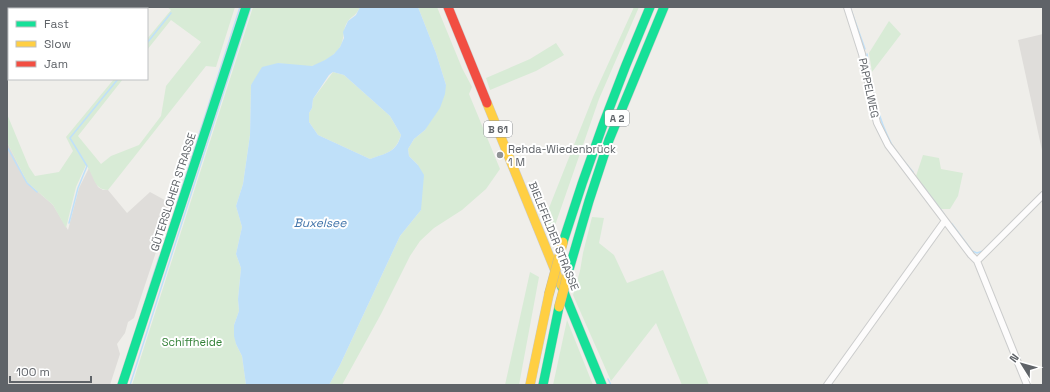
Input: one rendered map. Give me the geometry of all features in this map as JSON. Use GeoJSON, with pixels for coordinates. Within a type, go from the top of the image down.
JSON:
{"type":"FeatureCollection","features":[{"type":"Feature","properties":{"kind":"main road","name":"GÜTERSLOHER STRASSE"},"geometry":{"type":"LineString","coordinates":[[122,385],[246,7]]}},
{"type":"Feature","properties":{"kind":"main road","name":"BIELEFELDER STRASSE"},"geometry":{"type":"LineString","coordinates":[[448,7],[602,385]]}},
{"type":"Feature","properties":{"kind":"main road","name":"A 2"},"geometry":{"type":"LineString","coordinates":[[530,385],[549,294],[576,198],[622,71],[650,7]]}},
{"type":"Feature","properties":{"kind":"main road","name":"A 2"},"geometry":{"type":"LineString","coordinates":[[544,385],[546,366],[559,307],[589,200],[609,140],[664,7]]}},
{"type":"Feature","properties":{"kind":"street","name":"PAPPELWEG"},"geometry":{"type":"LineString","coordinates":[[847,7],[862,54],[877,123],[888,145],[944,222],[971,256],[977,261],[1027,385]]}},
{"type":"Feature","properties":{"kind":"street"},"geometry":{"type":"LineString","coordinates":[[977,261],[1043,195]]}},
{"type":"Feature","properties":{"kind":"street"},"geometry":{"type":"LineString","coordinates":[[827,385],[944,222]]}},
{"type":"Feature","properties":{"kind":"shaded area"},"geometry":{"type":"Polygon","coordinates":[[[1043,34],[1043,155],[1018,40],[1043,34]]]}},
{"type":"Feature","properties":{"kind":"shaded area"},"geometry":{"type":"Polygon","coordinates":[[[7,142],[27,182],[53,205],[68,230],[79,188],[89,168],[98,187],[103,190],[108,190],[127,213],[150,192],[172,204],[134,318],[128,322],[125,333],[117,344],[120,354],[110,385],[7,385],[7,142]]]}},
{"type":"Feature","properties":{"kind":"green space"},"geometry":{"type":"Polygon","coordinates":[[[167,7],[235,7],[216,67],[206,66],[108,190],[99,187],[94,181],[86,165],[76,187],[66,228],[53,205],[27,182],[7,142],[7,114],[29,167],[35,176],[59,172],[73,151],[66,137],[113,80],[122,80],[78,136],[101,164],[111,156],[139,145],[161,116],[166,86],[201,42],[171,20],[148,49],[148,38],[171,10],[167,7]]]}},
{"type":"Feature","properties":{"kind":"green space","name":"Schiffheide"},"geometry":{"type":"Polygon","coordinates":[[[253,7],[360,7],[346,24],[342,44],[328,59],[312,66],[278,63],[251,85],[250,135],[243,184],[236,206],[242,227],[236,254],[241,268],[238,299],[239,311],[234,325],[236,344],[242,356],[246,385],[132,385],[253,7]]]}},
{"type":"Feature","properties":{"kind":"green space"},"geometry":{"type":"Polygon","coordinates":[[[418,7],[437,7],[462,68],[472,87],[469,94],[500,169],[486,189],[462,210],[434,228],[420,241],[410,256],[381,314],[342,385],[329,385],[340,365],[400,236],[421,210],[418,165],[409,156],[408,149],[414,139],[425,130],[446,85],[436,53],[418,7]]]}},
{"type":"Feature","properties":{"kind":"green space"},"geometry":{"type":"Polygon","coordinates":[[[634,7],[639,7],[599,99],[552,234],[545,218],[593,97],[634,7]]]}},
{"type":"Feature","properties":{"kind":"green space"},"geometry":{"type":"Polygon","coordinates":[[[889,21],[901,34],[872,72],[869,53],[889,21]]]}},
{"type":"Feature","properties":{"kind":"green space"},"geometry":{"type":"Polygon","coordinates":[[[556,43],[564,55],[536,71],[490,90],[486,78],[530,59],[556,43]]]}},
{"type":"Feature","properties":{"kind":"green space"},"geometry":{"type":"Polygon","coordinates":[[[333,72],[344,75],[390,116],[401,135],[396,146],[390,152],[370,159],[318,135],[309,122],[309,113],[312,108],[313,99],[333,72]]]}},
{"type":"Feature","properties":{"kind":"green space"},"geometry":{"type":"Polygon","coordinates":[[[923,155],[939,158],[941,169],[963,173],[958,196],[950,209],[941,209],[916,176],[923,155]]]}},
{"type":"Feature","properties":{"kind":"green space"},"geometry":{"type":"Polygon","coordinates":[[[592,217],[604,218],[599,243],[614,255],[627,283],[663,270],[709,385],[682,385],[656,323],[611,381],[573,295],[592,217]]]}},
{"type":"Feature","properties":{"kind":"green space"},"geometry":{"type":"Polygon","coordinates":[[[530,272],[539,277],[519,385],[505,385],[530,272]]]}},
{"type":"Feature","properties":{"kind":"green space"},"geometry":{"type":"Polygon","coordinates":[[[567,320],[593,385],[553,385],[567,320]]]}},
{"type":"Feature","properties":{"kind":"water","name":"Buxelsee"},"geometry":{"type":"Polygon","coordinates":[[[360,7],[418,7],[436,53],[446,85],[445,94],[440,108],[425,130],[414,139],[408,149],[409,156],[418,165],[424,175],[421,210],[400,236],[340,365],[329,385],[246,385],[242,356],[234,336],[234,325],[239,311],[238,299],[241,268],[236,254],[242,227],[236,206],[243,184],[250,135],[251,85],[262,67],[278,63],[312,66],[334,54],[340,47],[344,38],[343,32],[348,21],[356,15],[360,7]],[[333,72],[329,75],[313,99],[312,108],[309,113],[309,122],[318,135],[370,159],[390,152],[396,146],[401,135],[390,116],[344,75],[333,72]]]}},
{"type":"Feature","properties":{"kind":"waterway"},"geometry":{"type":"LineString","coordinates":[[177,203],[240,7]]}},
{"type":"Feature","properties":{"kind":"waterway"},"geometry":{"type":"LineString","coordinates":[[130,385],[251,7]]}},
{"type":"Feature","properties":{"kind":"waterway"},"geometry":{"type":"LineString","coordinates":[[850,7],[865,49]]}},
{"type":"Feature","properties":{"kind":"waterway"},"geometry":{"type":"LineString","coordinates":[[148,42],[171,13]]}},
{"type":"Feature","properties":{"kind":"waterway"},"geometry":{"type":"LineString","coordinates":[[867,54],[873,89],[882,123],[892,145],[899,156],[913,172]]}},
{"type":"Feature","properties":{"kind":"waterway"},"geometry":{"type":"LineString","coordinates":[[69,223],[78,188],[87,166],[70,138],[117,80]]}},
{"type":"Feature","properties":{"kind":"waterway"},"geometry":{"type":"LineString","coordinates":[[7,147],[27,183],[37,192]]}},
{"type":"Feature","properties":{"kind":"waterway"},"geometry":{"type":"LineString","coordinates":[[922,185],[944,214]]}},
{"type":"Feature","properties":{"kind":"waterway"},"geometry":{"type":"LineString","coordinates":[[952,224],[972,251],[977,253],[983,251]]}},
{"type":"Feature","properties":{"kind":"waterway"},"geometry":{"type":"LineString","coordinates":[[147,295],[159,257]]}},
{"type":"Feature","properties":{"kind":"waterway"},"geometry":{"type":"LineString","coordinates":[[608,379],[611,385]]}},
{"type":"Feature","properties":{"kind":"traffic: fast"},"geometry":{"type":"LineString","coordinates":[[122,385],[246,7]]}},
{"type":"Feature","properties":{"kind":"traffic: fast"},"geometry":{"type":"LineString","coordinates":[[563,242],[582,182],[626,65],[650,7]]}},
{"type":"Feature","properties":{"kind":"traffic: fast"},"geometry":{"type":"LineString","coordinates":[[568,273],[609,140],[664,7]]}},
{"type":"Feature","properties":{"kind":"traffic: fast"},"geometry":{"type":"LineString","coordinates":[[561,285],[602,385]]}},
{"type":"Feature","properties":{"kind":"traffic: fast"},"geometry":{"type":"LineString","coordinates":[[543,385],[559,307]]}},
{"type":"Feature","properties":{"kind":"traffic: slow"},"geometry":{"type":"LineString","coordinates":[[487,103],[561,285]]}},
{"type":"Feature","properties":{"kind":"traffic: slow"},"geometry":{"type":"LineString","coordinates":[[549,294],[563,242]]}},
{"type":"Feature","properties":{"kind":"traffic: slow"},"geometry":{"type":"LineString","coordinates":[[559,307],[568,273]]}},
{"type":"Feature","properties":{"kind":"traffic: slow"},"geometry":{"type":"LineString","coordinates":[[530,385],[549,294]]}},
{"type":"Feature","properties":{"kind":"traffic: jam"},"geometry":{"type":"LineString","coordinates":[[448,7],[487,103]]}},
{"type":"Feature","properties":{"kind":"place","name":"Rehda-Wiedenbrück 1 M"},"geometry":{"type":"Point","coordinates":[500,155]}}]}
